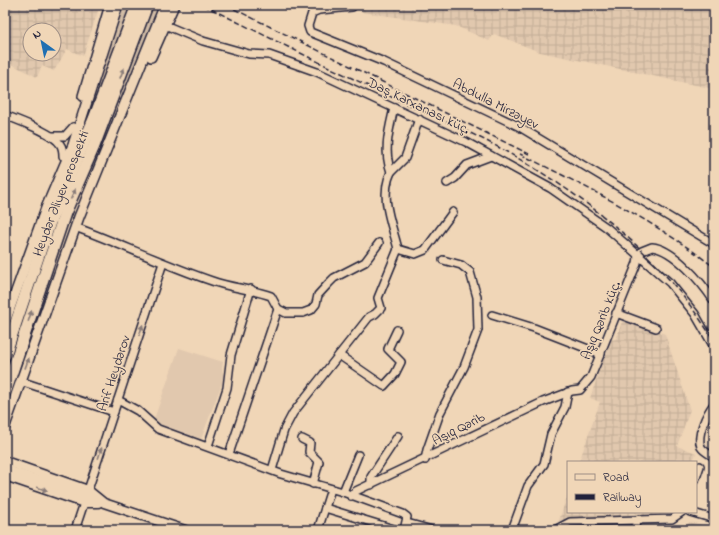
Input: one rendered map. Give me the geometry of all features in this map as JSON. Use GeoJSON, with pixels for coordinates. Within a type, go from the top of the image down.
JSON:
{"type":"FeatureCollection","features":[{"type":"Feature","properties":{"kind":"highway","name":"Heydər Əliyev prospekti"},"geometry":{"type":"LineString","coordinates":[[5,355],[50,222],[94,120],[137,5]]}},
{"type":"Feature","properties":{"kind":"highway","name":"Heydər Əliyev prospekti"},"geometry":{"type":"LineString","coordinates":[[5,393],[65,213],[94,146],[147,5]]}},
{"type":"Feature","properties":{"kind":"main road"},"geometry":{"type":"LineString","coordinates":[[5,322],[73,127],[110,5]]}},
{"type":"Feature","properties":{"kind":"main road"},"geometry":{"type":"LineString","coordinates":[[46,208],[73,145],[118,5]]}},
{"type":"Feature","properties":{"kind":"main road"},"geometry":{"type":"LineString","coordinates":[[82,210],[111,154],[174,5]]}},
{"type":"Feature","properties":{"kind":"main road"},"geometry":{"type":"LineString","coordinates":[[5,426],[75,227],[164,7]]}},
{"type":"Feature","properties":{"kind":"street","name":"Abdulla Mirzəyev"},"geometry":{"type":"LineString","coordinates":[[352,7],[319,10],[312,13],[308,26],[310,32],[384,62],[518,126],[714,244]]}},
{"type":"Feature","properties":{"kind":"street","name":"Daş Karxanası küç."},"geometry":{"type":"LineString","coordinates":[[165,25],[203,41],[249,54],[269,55],[313,70],[419,119],[466,142],[550,188],[586,211],[638,256]]}},
{"type":"Feature","properties":{"kind":"street"},"geometry":{"type":"LineString","coordinates":[[391,172],[387,161],[387,148],[394,108]]}},
{"type":"Feature","properties":{"kind":"street"},"geometry":{"type":"LineString","coordinates":[[5,115],[49,136],[61,145],[63,156]]}},
{"type":"Feature","properties":{"kind":"street"},"geometry":{"type":"LineString","coordinates":[[272,470],[284,430],[293,413],[369,317],[375,314],[380,308],[378,298],[398,249],[386,204],[385,192],[387,181],[391,172],[406,158],[419,119]]}},
{"type":"Feature","properties":{"kind":"street"},"geometry":{"type":"LineString","coordinates":[[49,136],[65,136],[73,127]]}},
{"type":"Feature","properties":{"kind":"street"},"geometry":{"type":"LineString","coordinates":[[448,183],[467,165],[491,156]]}},
{"type":"Feature","properties":{"kind":"street"},"geometry":{"type":"LineString","coordinates":[[398,249],[415,254],[425,250],[453,212]]}},
{"type":"Feature","properties":{"kind":"street"},"geometry":{"type":"LineString","coordinates":[[75,227],[122,244],[163,263],[214,282],[271,296],[278,308],[286,313],[295,314],[311,310],[316,304],[318,295],[328,283],[340,274],[365,262],[379,243]]}},
{"type":"Feature","properties":{"kind":"street"},"geometry":{"type":"LineString","coordinates":[[714,301],[699,279],[665,252],[652,247],[642,251],[638,256],[670,283],[695,314],[714,347]]}},
{"type":"Feature","properties":{"kind":"street","name":"Aşıq Qərib küç."},"geometry":{"type":"LineString","coordinates":[[580,390],[590,377],[601,354],[637,263],[638,256]]}},
{"type":"Feature","properties":{"kind":"street"},"geometry":{"type":"LineString","coordinates":[[425,460],[440,413],[464,367],[478,330],[477,296],[470,272],[461,265],[443,260]]}},
{"type":"Feature","properties":{"kind":"street","name":"Arif Heydərov"},"geometry":{"type":"LineString","coordinates":[[88,490],[163,263]]}},
{"type":"Feature","properties":{"kind":"street"},"geometry":{"type":"LineString","coordinates":[[208,446],[227,388],[231,355],[251,290]]}},
{"type":"Feature","properties":{"kind":"street"},"geometry":{"type":"LineString","coordinates":[[229,454],[278,308]]}},
{"type":"Feature","properties":{"kind":"street"},"geometry":{"type":"LineString","coordinates":[[616,313],[656,328]]}},
{"type":"Feature","properties":{"kind":"street"},"geometry":{"type":"LineString","coordinates":[[492,315],[534,328],[601,354]]}},
{"type":"Feature","properties":{"kind":"street"},"geometry":{"type":"LineString","coordinates":[[339,355],[384,386],[395,374],[401,362],[388,349],[397,330]]}},
{"type":"Feature","properties":{"kind":"street"},"geometry":{"type":"LineString","coordinates":[[20,381],[114,412]]}},
{"type":"Feature","properties":{"kind":"street","name":"Aşıq Qərib"},"geometry":{"type":"LineString","coordinates":[[351,496],[356,491],[425,460],[543,402],[568,392],[580,390]]}},
{"type":"Feature","properties":{"kind":"street"},"geometry":{"type":"LineString","coordinates":[[512,530],[528,486],[544,464],[551,434],[565,407],[568,392]]}},
{"type":"Feature","properties":{"kind":"street"},"geometry":{"type":"LineString","coordinates":[[118,400],[138,411],[158,429],[272,470],[331,490],[343,492],[403,514],[407,517],[406,527],[432,530]]}},
{"type":"Feature","properties":{"kind":"street"},"geometry":{"type":"LineString","coordinates":[[714,404],[706,417],[701,446],[705,452],[714,457]]}},
{"type":"Feature","properties":{"kind":"street"},"geometry":{"type":"LineString","coordinates":[[371,485],[371,477],[398,436]]}},
{"type":"Feature","properties":{"kind":"street"},"geometry":{"type":"LineString","coordinates":[[302,439],[310,443],[309,452],[319,462],[313,484]]}},
{"type":"Feature","properties":{"kind":"street"},"geometry":{"type":"LineString","coordinates":[[343,492],[358,455]]}},
{"type":"Feature","properties":{"kind":"street"},"geometry":{"type":"LineString","coordinates":[[5,461],[88,490],[104,502]]}},
{"type":"Feature","properties":{"kind":"street"},"geometry":{"type":"LineString","coordinates":[[697,475],[700,466]]}},
{"type":"Feature","properties":{"kind":"street"},"geometry":{"type":"LineString","coordinates":[[5,469],[186,530]]}},
{"type":"Feature","properties":{"kind":"street"},"geometry":{"type":"LineString","coordinates":[[5,476],[84,503],[104,502]]}},
{"type":"Feature","properties":{"kind":"street"},"geometry":{"type":"LineString","coordinates":[[318,530],[331,490]]}},
{"type":"Feature","properties":{"kind":"street"},"geometry":{"type":"LineString","coordinates":[[75,530],[84,503]]}},
{"type":"Feature","properties":{"kind":"street"},"geometry":{"type":"LineString","coordinates":[[325,508],[397,530]]}},
{"type":"Feature","properties":{"kind":"street"},"geometry":{"type":"LineString","coordinates":[[555,530],[570,522],[672,519],[681,513]]}},
{"type":"Feature","properties":{"kind":"street"},"geometry":{"type":"LineString","coordinates":[[695,513],[713,517]]}},
{"type":"Feature","properties":{"kind":"street"},"geometry":{"type":"LineString","coordinates":[[633,530],[639,519]]}},
{"type":"Feature","properties":{"kind":"shaded area"},"geometry":{"type":"Polygon","coordinates":[[[5,5],[100,5],[83,56],[67,49],[62,57],[62,22],[22,22],[22,62],[59,62],[54,71],[42,66],[37,77],[5,61],[5,5]]]}},
{"type":"Feature","properties":{"kind":"shaded area"},"geometry":{"type":"Polygon","coordinates":[[[121,5],[133,5],[79,146],[77,145],[121,5]]]}},
{"type":"Feature","properties":{"kind":"shaded area"},"geometry":{"type":"Polygon","coordinates":[[[152,5],[161,5],[99,153],[96,152],[152,5]]]}},
{"type":"Feature","properties":{"kind":"shaded area"},"geometry":{"type":"Polygon","coordinates":[[[361,5],[714,5],[714,89],[540,52],[494,34],[489,41],[456,26],[362,12],[361,5]]]}},
{"type":"Feature","properties":{"kind":"shaded area"},"geometry":{"type":"Polygon","coordinates":[[[623,319],[665,334],[690,410],[677,446],[696,453],[693,461],[579,461],[600,402],[590,398],[610,340],[616,339],[623,319]]]}},
{"type":"Feature","properties":{"kind":"shaded area"},"geometry":{"type":"Polygon","coordinates":[[[179,348],[223,362],[222,367],[224,378],[201,439],[153,422],[179,348]]]}},
{"type":"Feature","properties":{"kind":"shaded area"},"geometry":{"type":"Polygon","coordinates":[[[567,497],[567,513],[674,513],[670,516],[569,520],[558,523],[567,497]]]}},
{"type":"Feature","properties":{"kind":"shaded area"},"geometry":{"type":"Polygon","coordinates":[[[689,522],[714,528],[714,530],[686,530],[689,522]]]}},
{"type":"Feature","properties":{"kind":"railway"},"geometry":{"type":"LineString","coordinates":[[203,5],[362,83],[462,129],[538,170],[596,211],[623,233],[648,257],[672,283],[694,311],[714,341]]}},
{"type":"Feature","properties":{"kind":"railway"},"geometry":{"type":"LineString","coordinates":[[226,5],[529,154]]}},
{"type":"Feature","properties":{"kind":"railway"},"geometry":{"type":"LineString","coordinates":[[268,5],[276,7],[325,5]]}},
{"type":"Feature","properties":{"kind":"railway"},"geometry":{"type":"LineString","coordinates":[[520,154],[620,206],[668,235],[714,267]]}}]}
